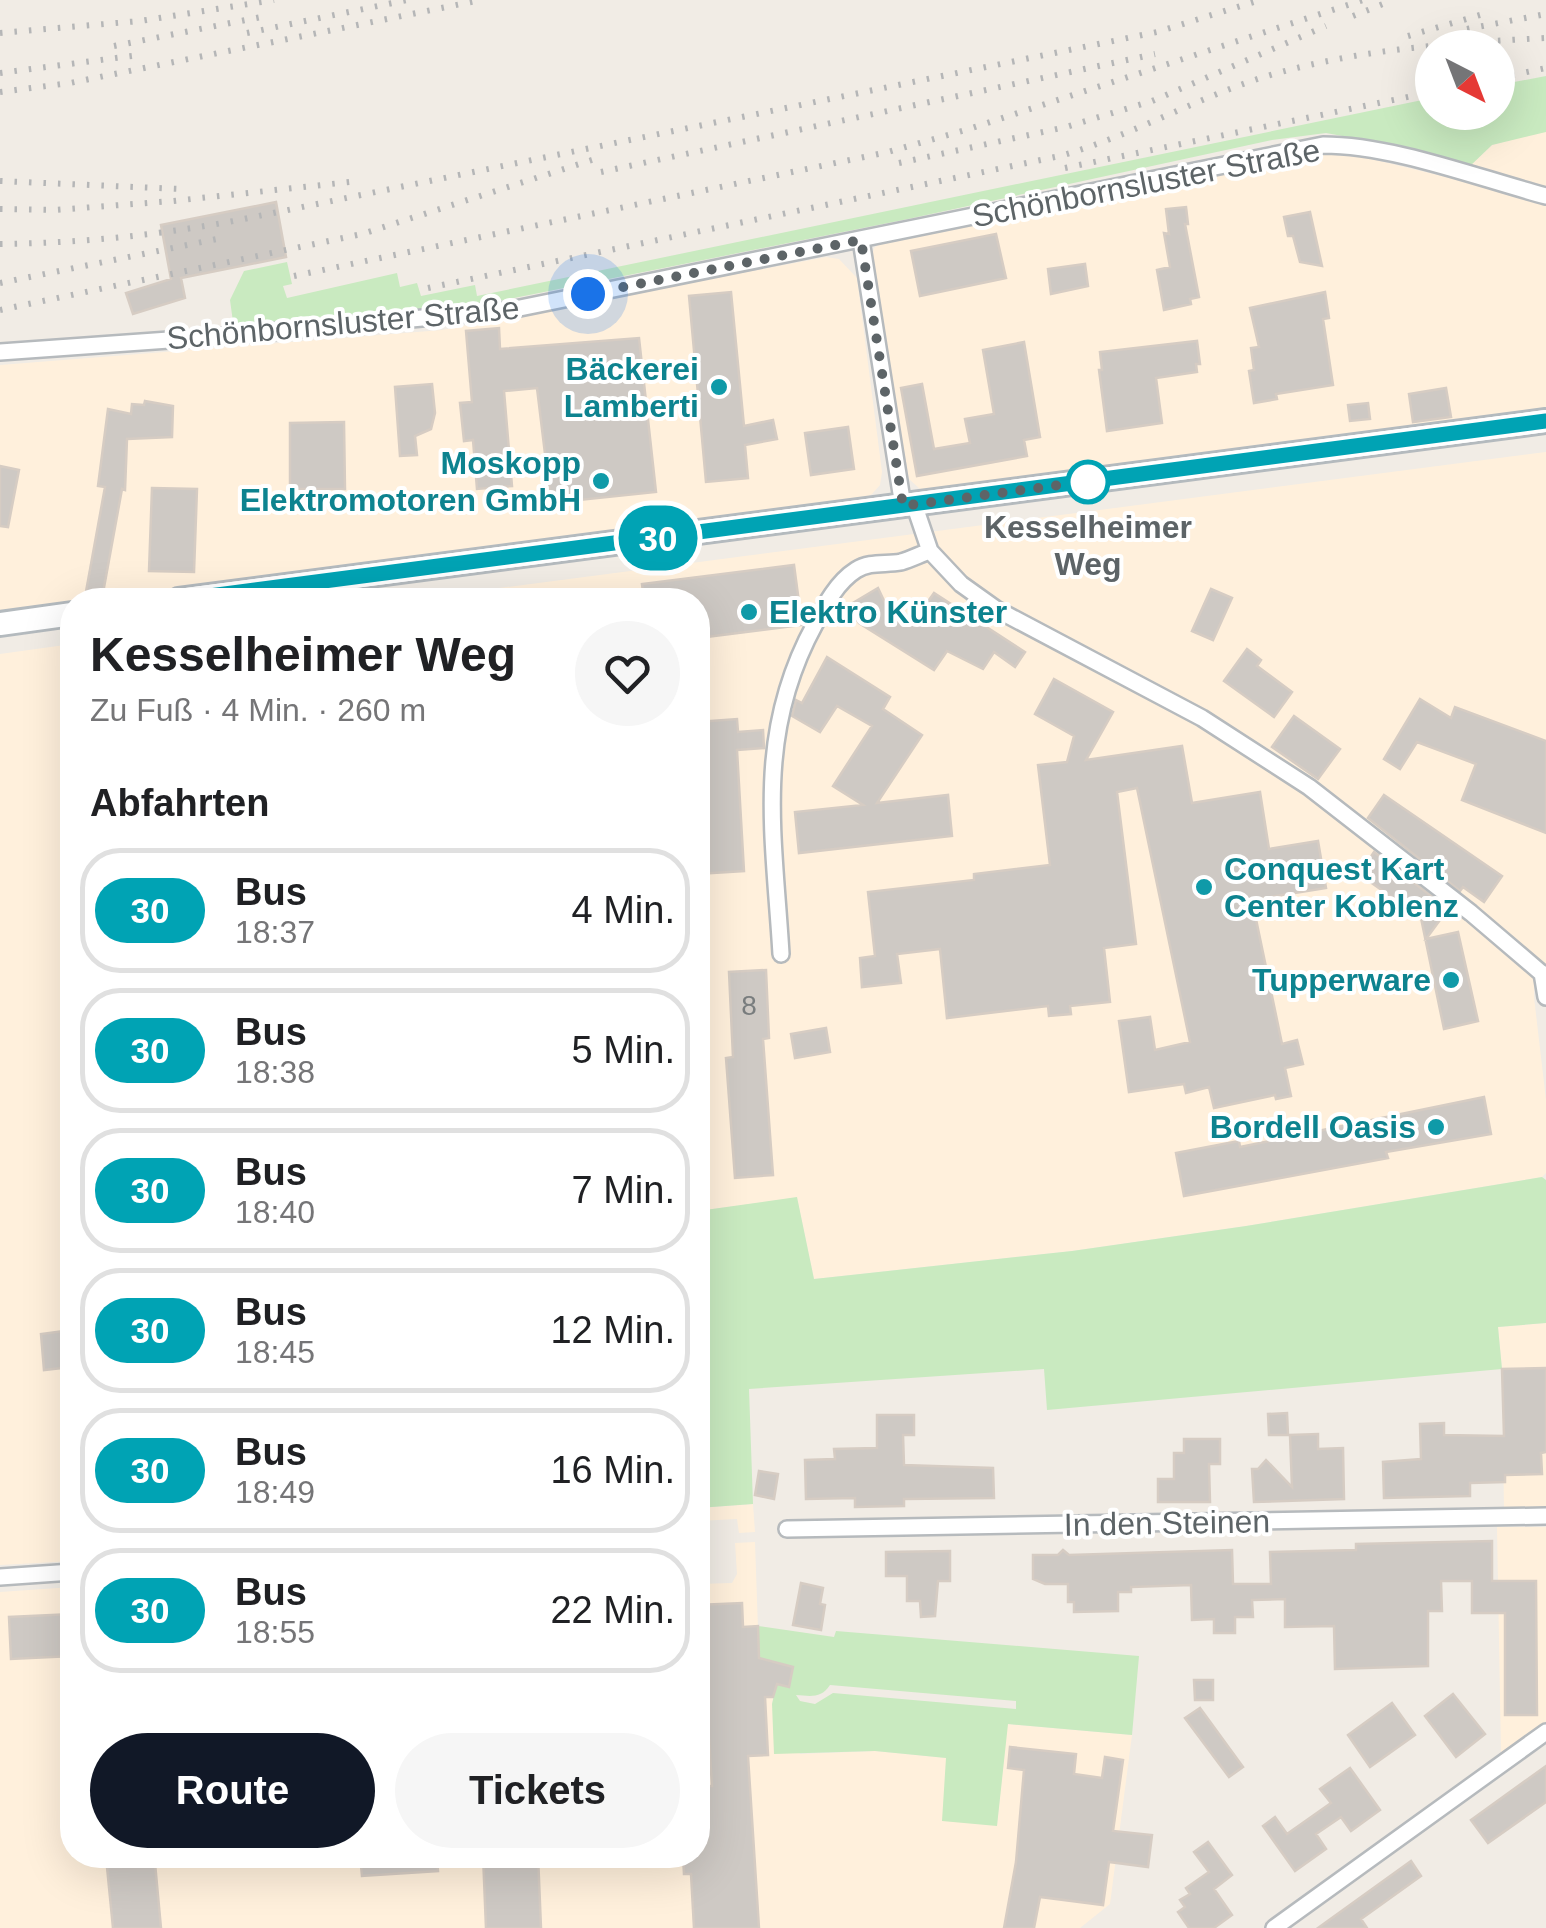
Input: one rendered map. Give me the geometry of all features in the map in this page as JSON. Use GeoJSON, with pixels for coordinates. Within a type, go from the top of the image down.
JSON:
{"type":"FeatureCollection","features":[{"type":"Feature","properties":{"kind":"street","name":"Schönbornsluster Straße"},"geometry":{"type":"LineString","coordinates":[[0,352],[510,310],[1323,145],[1350,145],[1385,152],[1546,196]]}},
{"type":"Feature","properties":{"kind":"street"},"geometry":{"type":"LineString","coordinates":[[861,240],[908,505],[930,551],[961,584],[996,609],[1202,718],[1308,787],[1471,912],[1544,975],[1546,996]]}},
{"type":"Feature","properties":{"kind":"street"},"geometry":{"type":"LineString","coordinates":[[271,588],[1546,421]]}},
{"type":"Feature","properties":{"kind":"street"},"geometry":{"type":"LineString","coordinates":[[780,954],[772,765],[776,731],[794,668],[819,616],[836,588],[852,572],[930,551]]}},
{"type":"Feature","properties":{"kind":"street"},"geometry":{"type":"LineString","coordinates":[[0,624],[60,616]]}},
{"type":"Feature","properties":{"kind":"street","name":"In den Steinen"},"geometry":{"type":"LineString","coordinates":[[787,1529],[1546,1516]]}},
{"type":"Feature","properties":{"kind":"street"},"geometry":{"type":"LineString","coordinates":[[0,1577],[60,1573]]}},
{"type":"Feature","properties":{"kind":"street"},"geometry":{"type":"LineString","coordinates":[[1274,1928],[1546,1732]]}},
{"type":"Feature","properties":{"kind":"shaded area"},"geometry":{"type":"Polygon","coordinates":[[[1546,132],[1546,189],[1469,167],[1492,145],[1546,132]]]}},
{"type":"Feature","properties":{"kind":"shaded area"},"geometry":{"type":"Polygon","coordinates":[[[1304,153],[1363,157],[1546,201],[1546,411],[932,492],[920,489],[909,479],[871,261],[874,248],[884,241],[1304,153]]]}},
{"type":"Feature","properties":{"kind":"shaded area"},"geometry":{"type":"Polygon","coordinates":[[[826,257],[839,259],[857,278],[882,472],[880,485],[861,500],[178,588],[60,588],[60,603],[0,611],[0,365],[442,330],[826,257]]]}},
{"type":"Feature","properties":{"kind":"shaded area"},"geometry":{"type":"Polygon","coordinates":[[[1546,452],[1546,965],[1534,976],[1534,997],[1546,1100],[1546,1173],[1542,1177],[1246,1226],[1072,1251],[814,1279],[797,1198],[710,1209],[710,588],[499,588],[1546,452]]]}},
{"type":"Feature","properties":{"kind":"shaded area"},"geometry":{"type":"Polygon","coordinates":[[[60,646],[60,1562],[0,1565],[0,654],[60,646]]]}},
{"type":"Feature","properties":{"kind":"shaded area"},"geometry":{"type":"Polygon","coordinates":[[[1546,1323],[1546,1509],[1504,1511],[1498,1327],[1546,1323]]]}},
{"type":"Feature","properties":{"kind":"shaded area"},"geometry":{"type":"Polygon","coordinates":[[[753,1504],[755,1532],[739,1533],[737,1519],[710,1520],[710,1507],[753,1504]]]}},
{"type":"Feature","properties":{"kind":"shaded area"},"geometry":{"type":"Polygon","coordinates":[[[1497,1527],[1546,1527],[1546,1722],[1501,1754],[1497,1527]]]}},
{"type":"Feature","properties":{"kind":"shaded area"},"geometry":{"type":"Polygon","coordinates":[[[755,1542],[759,1658],[781,1664],[772,1704],[800,1754],[875,1751],[947,1758],[997,1826],[1007,1724],[1132,1735],[1110,1904],[1080,1928],[0,1928],[0,1592],[60,1588],[60,1868],[710,1868],[710,1584],[732,1583],[737,1574],[735,1543],[755,1542]]]}},
{"type":"Feature","properties":{"kind":"green space"},"geometry":{"type":"Polygon","coordinates":[[[1546,76],[1546,132],[1492,145],[1469,167],[1386,144],[1326,133],[1272,140],[908,219],[494,302],[236,325],[233,322],[230,300],[244,271],[287,262],[292,284],[283,286],[287,298],[397,273],[400,287],[417,283],[421,296],[475,285],[477,296],[1415,102],[1415,130],[1515,130],[1515,82],[1546,76]]]}},
{"type":"Feature","properties":{"kind":"green space"},"geometry":{"type":"Polygon","coordinates":[[[1542,1177],[1546,1180],[1546,1323],[1498,1327],[1502,1369],[1047,1410],[1044,1369],[749,1389],[753,1504],[710,1507],[710,1209],[797,1197],[814,1279],[1072,1251],[1542,1177]]]}},
{"type":"Feature","properties":{"kind":"green space"},"geometry":{"type":"Polygon","coordinates":[[[758,1626],[834,1637],[836,1631],[1139,1656],[1132,1735],[1008,1724],[997,1826],[942,1821],[946,1758],[875,1751],[774,1754],[772,1704],[781,1664],[759,1658],[758,1626]],[[830,1685],[819,1695],[796,1695],[800,1701],[815,1704],[833,1693],[1016,1709],[1016,1701],[830,1685]]]}},
{"type":"Feature","properties":{"kind":"building"},"geometry":{"type":"Polygon","coordinates":[[[276,202],[286,257],[181,278],[185,298],[133,314],[126,293],[171,279],[161,225],[276,202]]]}},
{"type":"Feature","properties":{"kind":"building"},"geometry":{"type":"Polygon","coordinates":[[[1186,207],[1185,224],[1199,297],[1190,299],[1191,304],[1164,310],[1157,270],[1170,267],[1164,233],[1169,234],[1166,209],[1186,207]]]}},
{"type":"Feature","properties":{"kind":"building"},"geometry":{"type":"Polygon","coordinates":[[[1310,212],[1322,266],[1300,262],[1293,236],[1288,236],[1284,217],[1310,212]]]}},
{"type":"Feature","properties":{"kind":"building"},"geometry":{"type":"Polygon","coordinates":[[[996,234],[1006,278],[920,296],[911,251],[996,234]]]}},
{"type":"Feature","properties":{"kind":"building"},"geometry":{"type":"Polygon","coordinates":[[[1085,264],[1088,286],[1051,294],[1048,269],[1085,264]]]}},
{"type":"Feature","properties":{"kind":"building","name":"Bäckerei Lamberti"},"geometry":{"type":"Polygon","coordinates":[[[731,292],[744,426],[773,420],[777,439],[745,445],[748,478],[706,482],[689,296],[731,292]]]}},
{"type":"Feature","properties":{"kind":"building"},"geometry":{"type":"Polygon","coordinates":[[[1325,292],[1329,318],[1323,319],[1333,385],[1276,394],[1277,399],[1254,403],[1249,371],[1254,370],[1251,348],[1259,347],[1250,308],[1325,292]]]}},
{"type":"Feature","properties":{"kind":"building"},"geometry":{"type":"Polygon","coordinates":[[[499,328],[500,349],[639,338],[656,492],[551,503],[537,388],[504,391],[512,486],[477,489],[473,440],[464,441],[460,403],[472,402],[466,331],[499,328]]]}},
{"type":"Feature","properties":{"kind":"building"},"geometry":{"type":"Polygon","coordinates":[[[1197,341],[1197,372],[1156,378],[1162,423],[1107,431],[1100,352],[1197,341]]]}},
{"type":"Feature","properties":{"kind":"building"},"geometry":{"type":"Polygon","coordinates":[[[1024,342],[1040,437],[1024,440],[1027,456],[917,476],[901,388],[922,384],[934,449],[970,443],[965,419],[994,414],[983,350],[1024,342]]]}},
{"type":"Feature","properties":{"kind":"building"},"geometry":{"type":"Polygon","coordinates":[[[432,384],[435,413],[431,429],[415,436],[417,455],[400,456],[395,387],[432,384]]]}},
{"type":"Feature","properties":{"kind":"building"},"geometry":{"type":"Polygon","coordinates":[[[1446,388],[1451,417],[1413,422],[1409,394],[1446,388]]]}},
{"type":"Feature","properties":{"kind":"building"},"geometry":{"type":"Polygon","coordinates":[[[145,401],[173,406],[172,437],[127,439],[125,490],[122,489],[104,588],[87,588],[105,487],[98,486],[108,409],[131,414],[132,404],[144,405],[145,401]]]}},
{"type":"Feature","properties":{"kind":"building"},"geometry":{"type":"Polygon","coordinates":[[[1368,403],[1370,419],[1350,421],[1348,405],[1368,403]]]}},
{"type":"Feature","properties":{"kind":"building"},"geometry":{"type":"Polygon","coordinates":[[[344,422],[345,489],[290,489],[290,423],[344,422]]]}},
{"type":"Feature","properties":{"kind":"building"},"geometry":{"type":"Polygon","coordinates":[[[848,427],[854,469],[811,475],[805,433],[848,427]]]}},
{"type":"Feature","properties":{"kind":"building"},"geometry":{"type":"Polygon","coordinates":[[[0,466],[19,470],[8,527],[0,526],[0,466]]]}},
{"type":"Feature","properties":{"kind":"building"},"geometry":{"type":"Polygon","coordinates":[[[152,488],[197,489],[194,572],[149,571],[152,488]]]}},
{"type":"Feature","properties":{"kind":"building","name":"Elektro Künster"},"geometry":{"type":"Polygon","coordinates":[[[794,565],[802,625],[710,636],[710,588],[642,588],[642,584],[794,565]]]}},
{"type":"Feature","properties":{"kind":"building"},"geometry":{"type":"Polygon","coordinates":[[[878,588],[894,622],[902,612],[915,620],[934,593],[1025,652],[1015,667],[994,652],[983,669],[947,651],[934,670],[859,623],[848,606],[878,588]]]}},
{"type":"Feature","properties":{"kind":"building"},"geometry":{"type":"Polygon","coordinates":[[[1211,589],[1232,598],[1213,640],[1192,631],[1211,589]]]}},
{"type":"Feature","properties":{"kind":"building"},"geometry":{"type":"Polygon","coordinates":[[[1247,649],[1261,660],[1257,666],[1292,692],[1274,717],[1224,681],[1247,649]]]}},
{"type":"Feature","properties":{"kind":"building"},"geometry":{"type":"Polygon","coordinates":[[[827,657],[890,697],[883,709],[922,735],[877,803],[948,795],[952,836],[799,853],[795,812],[863,805],[833,786],[872,726],[837,706],[820,732],[792,716],[796,700],[802,703],[827,657]]]}},
{"type":"Feature","properties":{"kind":"building"},"geometry":{"type":"Polygon","coordinates":[[[1054,679],[1113,712],[1086,760],[1182,746],[1192,803],[1260,792],[1269,849],[1318,841],[1326,888],[1252,900],[1282,1044],[1297,1040],[1303,1064],[1285,1068],[1291,1096],[1276,1099],[1275,1095],[1214,1108],[1209,1087],[1186,1093],[1184,1084],[1129,1092],[1119,1021],[1150,1017],[1155,1050],[1190,1042],[1137,788],[1117,792],[1136,944],[1104,948],[1110,1002],[1070,1006],[1071,1014],[1049,1016],[1048,1006],[947,1018],[940,949],[897,954],[901,983],[862,987],[860,958],[875,956],[868,892],[974,880],[974,874],[1050,865],[1038,765],[1067,762],[1074,736],[1035,714],[1054,679]]]}},
{"type":"Feature","properties":{"kind":"building"},"geometry":{"type":"Polygon","coordinates":[[[1420,699],[1451,718],[1455,707],[1546,741],[1546,833],[1462,800],[1476,764],[1417,742],[1400,769],[1384,759],[1420,699]]]}},
{"type":"Feature","properties":{"kind":"building"},"geometry":{"type":"Polygon","coordinates":[[[1294,716],[1340,749],[1318,779],[1272,747],[1294,716]]]}},
{"type":"Feature","properties":{"kind":"building"},"geometry":{"type":"Polygon","coordinates":[[[737,719],[738,732],[763,730],[764,748],[737,750],[744,871],[710,873],[710,721],[737,719]]]}},
{"type":"Feature","properties":{"kind":"building"},"geometry":{"type":"Polygon","coordinates":[[[1384,795],[1502,876],[1484,902],[1463,887],[1460,891],[1368,818],[1384,795]]]}},
{"type":"Feature","properties":{"kind":"building"},"geometry":{"type":"Polygon","coordinates":[[[1374,852],[1448,909],[1426,939],[1458,932],[1478,1021],[1444,1029],[1421,918],[1359,874],[1374,852]]]}},
{"type":"Feature","properties":{"kind":"building"},"geometry":{"type":"Polygon","coordinates":[[[766,970],[769,1038],[763,1039],[773,1175],[735,1178],[726,1058],[733,1057],[729,972],[766,970]]]}},
{"type":"Feature","properties":{"kind":"building"},"geometry":{"type":"Polygon","coordinates":[[[826,1028],[830,1052],[795,1058],[791,1034],[826,1028]]]}},
{"type":"Feature","properties":{"kind":"building"},"geometry":{"type":"Polygon","coordinates":[[[1484,1097],[1491,1134],[1386,1152],[1388,1158],[1184,1196],[1176,1153],[1239,1141],[1240,1147],[1484,1097]]]}},
{"type":"Feature","properties":{"kind":"building"},"geometry":{"type":"Polygon","coordinates":[[[60,1332],[60,1368],[44,1370],[41,1334],[60,1332]]]}},
{"type":"Feature","properties":{"kind":"building"},"geometry":{"type":"Polygon","coordinates":[[[1546,1368],[1546,1452],[1541,1453],[1542,1474],[1505,1475],[1505,1482],[1470,1483],[1470,1496],[1384,1498],[1383,1462],[1421,1459],[1420,1424],[1444,1423],[1444,1435],[1504,1436],[1502,1369],[1546,1368]]]}},
{"type":"Feature","properties":{"kind":"building"},"geometry":{"type":"Polygon","coordinates":[[[1287,1413],[1288,1435],[1269,1435],[1268,1414],[1287,1413]]]}},
{"type":"Feature","properties":{"kind":"building"},"geometry":{"type":"Polygon","coordinates":[[[877,1415],[914,1415],[914,1435],[903,1435],[904,1465],[993,1468],[994,1498],[904,1499],[904,1506],[855,1507],[855,1498],[806,1499],[805,1460],[835,1459],[834,1449],[877,1448],[877,1415]]]}},
{"type":"Feature","properties":{"kind":"building"},"geometry":{"type":"Polygon","coordinates":[[[1318,1434],[1318,1449],[1343,1448],[1344,1499],[1254,1502],[1252,1469],[1258,1469],[1266,1460],[1292,1487],[1290,1435],[1318,1434]]]}},
{"type":"Feature","properties":{"kind":"building"},"geometry":{"type":"Polygon","coordinates":[[[1184,1439],[1220,1439],[1220,1464],[1209,1464],[1210,1502],[1158,1502],[1158,1479],[1174,1479],[1174,1453],[1184,1453],[1184,1439]]]}},
{"type":"Feature","properties":{"kind":"building"},"geometry":{"type":"Polygon","coordinates":[[[759,1471],[778,1474],[774,1499],[755,1495],[759,1471]]]}},
{"type":"Feature","properties":{"kind":"building"},"geometry":{"type":"Polygon","coordinates":[[[1492,1541],[1492,1581],[1536,1581],[1537,1715],[1505,1715],[1505,1613],[1472,1613],[1472,1581],[1441,1581],[1442,1611],[1428,1611],[1428,1666],[1335,1669],[1334,1626],[1285,1627],[1285,1599],[1252,1600],[1253,1617],[1235,1617],[1235,1633],[1214,1633],[1214,1619],[1192,1620],[1191,1585],[1131,1587],[1131,1592],[1118,1592],[1118,1611],[1074,1612],[1074,1602],[1068,1602],[1068,1584],[1045,1584],[1033,1579],[1033,1555],[1058,1555],[1063,1550],[1069,1555],[1232,1550],[1233,1584],[1271,1584],[1270,1552],[1356,1550],[1356,1544],[1492,1541]]]}},
{"type":"Feature","properties":{"kind":"building"},"geometry":{"type":"Polygon","coordinates":[[[950,1551],[950,1581],[938,1581],[935,1616],[921,1617],[920,1601],[907,1601],[907,1576],[886,1576],[886,1552],[950,1551]]]}},
{"type":"Feature","properties":{"kind":"building"},"geometry":{"type":"Polygon","coordinates":[[[801,1583],[823,1588],[821,1630],[793,1625],[801,1583]]]}},
{"type":"Feature","properties":{"kind":"building"},"geometry":{"type":"Polygon","coordinates":[[[742,1603],[743,1627],[758,1626],[759,1658],[793,1667],[789,1687],[777,1684],[773,1697],[765,1697],[768,1755],[748,1756],[759,1928],[694,1928],[691,1874],[684,1874],[684,1868],[710,1868],[710,1604],[742,1603]]]}},
{"type":"Feature","properties":{"kind":"building"},"geometry":{"type":"Polygon","coordinates":[[[60,1615],[60,1657],[11,1659],[9,1617],[60,1615]]]}},
{"type":"Feature","properties":{"kind":"building"},"geometry":{"type":"Polygon","coordinates":[[[1194,1680],[1213,1680],[1213,1700],[1195,1700],[1194,1680]]]}},
{"type":"Feature","properties":{"kind":"building"},"geometry":{"type":"Polygon","coordinates":[[[1453,1694],[1485,1734],[1456,1757],[1425,1716],[1453,1694]]]}},
{"type":"Feature","properties":{"kind":"building"},"geometry":{"type":"Polygon","coordinates":[[[1392,1703],[1415,1735],[1370,1767],[1348,1735],[1392,1703]]]}},
{"type":"Feature","properties":{"kind":"building"},"geometry":{"type":"Polygon","coordinates":[[[1200,1708],[1243,1767],[1229,1777],[1185,1718],[1200,1708]]]}},
{"type":"Feature","properties":{"kind":"building"},"geometry":{"type":"Polygon","coordinates":[[[1010,1747],[1076,1754],[1074,1774],[1102,1778],[1105,1757],[1123,1760],[1113,1831],[1152,1835],[1148,1867],[1109,1862],[1103,1905],[1040,1897],[1034,1928],[1004,1928],[1016,1862],[1024,1770],[1008,1768],[1010,1747]]]}},
{"type":"Feature","properties":{"kind":"building"},"geometry":{"type":"Polygon","coordinates":[[[1546,1766],[1546,1802],[1488,1843],[1471,1820],[1546,1766]]]}},
{"type":"Feature","properties":{"kind":"building"},"geometry":{"type":"Polygon","coordinates":[[[1350,1768],[1380,1810],[1351,1831],[1341,1817],[1316,1834],[1326,1849],[1295,1871],[1263,1826],[1275,1817],[1287,1834],[1331,1803],[1320,1789],[1350,1768]]]}},
{"type":"Feature","properties":{"kind":"building"},"geometry":{"type":"Polygon","coordinates":[[[1208,1842],[1232,1875],[1214,1889],[1232,1915],[1214,1928],[1189,1928],[1178,1912],[1185,1907],[1180,1900],[1190,1894],[1186,1888],[1209,1872],[1194,1852],[1208,1842]]]}},
{"type":"Feature","properties":{"kind":"building"},"geometry":{"type":"Polygon","coordinates":[[[1411,1861],[1421,1876],[1361,1919],[1367,1928],[1318,1928],[1411,1861]]]}},
{"type":"Feature","properties":{"kind":"building"},"geometry":{"type":"Polygon","coordinates":[[[107,1868],[155,1868],[161,1928],[113,1928],[107,1868]]]}},
{"type":"Feature","properties":{"kind":"building"},"geometry":{"type":"Polygon","coordinates":[[[361,1868],[438,1868],[438,1871],[362,1876],[361,1868]]]}},
{"type":"Feature","properties":{"kind":"building"},"geometry":{"type":"Polygon","coordinates":[[[484,1868],[539,1868],[541,1928],[486,1928],[484,1868]]]}},
{"type":"Feature","properties":{"kind":"railway"},"geometry":{"type":"LineString","coordinates":[[0,33],[140,21],[274,0]]}},
{"type":"Feature","properties":{"kind":"railway"},"geometry":{"type":"LineString","coordinates":[[247,33],[407,0]]}},
{"type":"Feature","properties":{"kind":"railway"},"geometry":{"type":"LineString","coordinates":[[0,92],[70,83],[481,0]]}},
{"type":"Feature","properties":{"kind":"railway"},"geometry":{"type":"LineString","coordinates":[[0,244],[120,237],[239,220],[1157,32],[1260,0]]}},
{"type":"Feature","properties":{"kind":"railway"},"geometry":{"type":"LineString","coordinates":[[294,276],[888,152],[1363,0]]}},
{"type":"Feature","properties":{"kind":"railway"},"geometry":{"type":"LineString","coordinates":[[1353,16],[1393,0]]}},
{"type":"Feature","properties":{"kind":"railway"},"geometry":{"type":"LineString","coordinates":[[1467,29],[1546,14]]}},
{"type":"Feature","properties":{"kind":"railway"},"geometry":{"type":"LineString","coordinates":[[1408,36],[1480,15]]}},
{"type":"Feature","properties":{"kind":"railway"},"geometry":{"type":"LineString","coordinates":[[114,46],[261,17]]}},
{"type":"Feature","properties":{"kind":"railway"},"geometry":{"type":"LineString","coordinates":[[899,163],[1066,127],[1152,101],[1326,26]]}},
{"type":"Feature","properties":{"kind":"railway"},"geometry":{"type":"LineString","coordinates":[[428,288],[1060,156],[1241,85],[1336,59],[1405,49],[1546,38]]}},
{"type":"Feature","properties":{"kind":"railway"},"geometry":{"type":"LineString","coordinates":[[601,172],[1155,54]]}},
{"type":"Feature","properties":{"kind":"railway"},"geometry":{"type":"LineString","coordinates":[[0,73],[139,55]]}},
{"type":"Feature","properties":{"kind":"railway"},"geometry":{"type":"LineString","coordinates":[[1515,74],[1546,68]]}},
{"type":"Feature","properties":{"kind":"railway"},"geometry":{"type":"LineString","coordinates":[[1065,168],[1415,96]]}},
{"type":"Feature","properties":{"kind":"railway"},"geometry":{"type":"LineString","coordinates":[[0,310],[362,234],[595,159]]}},
{"type":"Feature","properties":{"kind":"railway"},"geometry":{"type":"LineString","coordinates":[[0,181],[180,189]]}},
{"type":"Feature","properties":{"kind":"railway"},"geometry":{"type":"LineString","coordinates":[[0,209],[55,210],[173,201],[359,181]]}},
{"type":"Feature","properties":{"kind":"railway"},"geometry":{"type":"LineString","coordinates":[[0,283],[222,238]]}},
{"type":"Feature","properties":{"kind":"bus line","name":"30"},"geometry":{"type":"LineString","coordinates":[[271,588],[1546,421]]}},
{"type":"Feature","properties":{"kind":"place","name":"Bäckerei Lamberti"},"geometry":{"type":"Point","coordinates":[719,387]}},
{"type":"Feature","properties":{"kind":"place","name":"Moskopp Elektromotoren GmbH"},"geometry":{"type":"Point","coordinates":[601,481]}},
{"type":"Feature","properties":{"kind":"place","name":"Kesselheimer Weg"},"geometry":{"type":"Point","coordinates":[1088,482]}},
{"type":"Feature","properties":{"kind":"place","name":"Elektro Künster"},"geometry":{"type":"Point","coordinates":[749,612]}},
{"type":"Feature","properties":{"kind":"place","name":"Conquest Kart Center Koblenz"},"geometry":{"type":"Point","coordinates":[1204,887]}},
{"type":"Feature","properties":{"kind":"place","name":"Tupperware"},"geometry":{"type":"Point","coordinates":[1451,980]}},
{"type":"Feature","properties":{"kind":"place","name":"Bordell Oasis"},"geometry":{"type":"Point","coordinates":[1436,1127]}},
{"type":"Feature","properties":{"kind":"route"},"geometry":{"type":"LineString","coordinates":[[588,294],[861,240],[903,506],[1088,482]]}}]}
